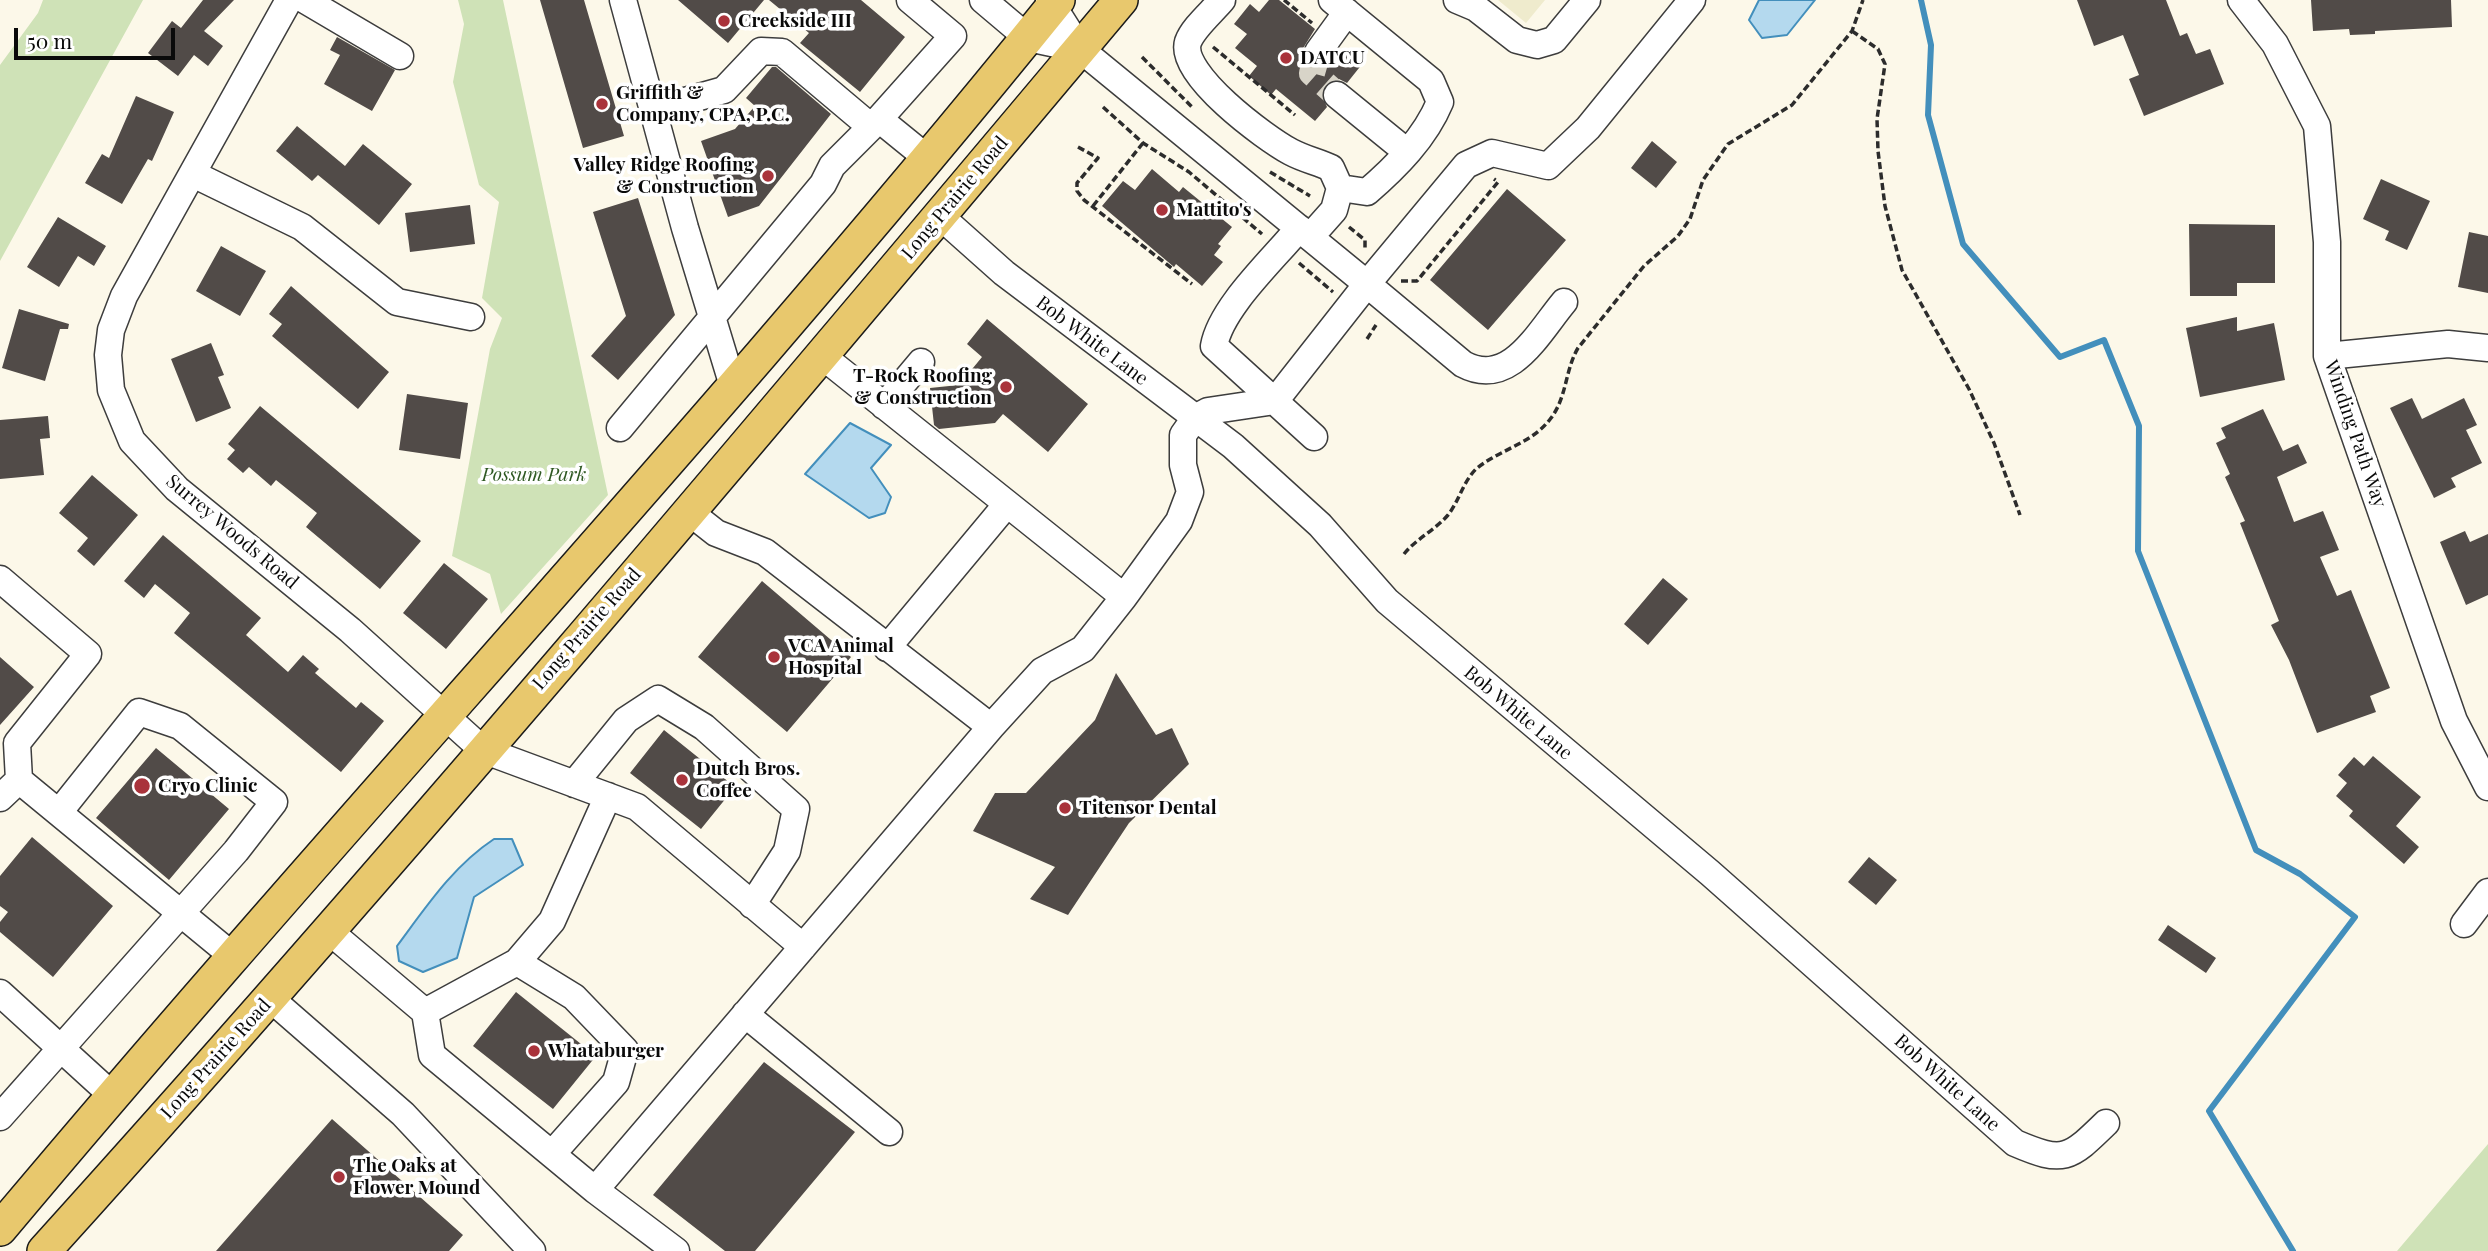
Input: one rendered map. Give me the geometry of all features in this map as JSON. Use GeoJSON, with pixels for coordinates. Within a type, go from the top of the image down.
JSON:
{"type":"FeatureCollection","features":[{"type":"Feature","properties":{"kind":"main road","name":"Long Prairie Road"},"geometry":{"type":"LineString","coordinates":[[44,1251],[271,999],[940,216],[1121,0]]}},
{"type":"Feature","properties":{"kind":"main road"},"geometry":{"type":"LineString","coordinates":[[0,1229],[444,714],[733,386],[1028,38],[1053,2]]}},
{"type":"Feature","properties":{"kind":"street","name":"Surrey Woods Road"},"geometry":{"type":"LineString","coordinates":[[289,0],[124,296],[111,330],[108,355],[111,390],[132,441],[177,489],[350,630],[483,750]]}},
{"type":"Feature","properties":{"kind":"street"},"geometry":{"type":"LineString","coordinates":[[305,0],[400,56]]}},
{"type":"Feature","properties":{"kind":"street"},"geometry":{"type":"LineString","coordinates":[[623,0],[733,386]]}},
{"type":"Feature","properties":{"kind":"street"},"geometry":{"type":"LineString","coordinates":[[620,428],[823,184],[832,166],[875,123],[953,36],[910,0]]}},
{"type":"Feature","properties":{"kind":"street"},"geometry":{"type":"LineString","coordinates":[[983,0],[1028,38],[1080,49]]}},
{"type":"Feature","properties":{"kind":"street"},"geometry":{"type":"LineString","coordinates":[[1222,0],[1188,40],[1187,56],[1193,69],[1216,95],[1288,150],[1331,168],[1340,188],[1334,210],[1282,249],[1228,313],[1217,329],[1214,346],[1314,437]]}},
{"type":"Feature","properties":{"kind":"street"},"geometry":{"type":"LineString","coordinates":[[1457,0],[1476,8],[1517,40],[1537,45],[1554,40],[1587,0]]}},
{"type":"Feature","properties":{"kind":"street"},"geometry":{"type":"LineString","coordinates":[[595,1190],[991,727],[1042,671],[1083,649],[1124,597],[1180,522],[1190,492],[1183,465],[1182,435],[1195,418],[1208,411],[1275,401],[1466,164],[1492,153],[1548,166],[1588,128],[1692,0]]}},
{"type":"Feature","properties":{"kind":"street","name":"Winding Path Way"},"geometry":{"type":"LineString","coordinates":[[2241,0],[2275,44],[2317,126],[2327,242],[2327,356],[2454,720],[2488,787]]}},
{"type":"Feature","properties":{"kind":"street"},"geometry":{"type":"LineString","coordinates":[[1053,2],[1080,49],[1463,364],[1478,372],[1498,372],[1513,363],[1564,302]]}},
{"type":"Feature","properties":{"kind":"street"},"geometry":{"type":"LineString","coordinates":[[1319,41],[1340,6],[1432,81],[1440,102],[1431,124],[1367,192],[1340,188]]}},
{"type":"Feature","properties":{"kind":"street"},"geometry":{"type":"LineString","coordinates":[[653,110],[724,90],[761,51],[782,52],[875,123],[927,158]]}},
{"type":"Feature","properties":{"kind":"street"},"geometry":{"type":"LineString","coordinates":[[1337,95],[1407,152]]}},
{"type":"Feature","properties":{"kind":"street"},"geometry":{"type":"LineString","coordinates":[[194,174],[302,227],[397,302],[471,317]]}},
{"type":"Feature","properties":{"kind":"street","name":"Bob White Lane"},"geometry":{"type":"LineString","coordinates":[[940,216],[1004,273],[1233,446],[1320,525],[1387,601],[1710,873],[2015,1143],[2039,1154],[2057,1156],[2076,1153],[2106,1123]]}},
{"type":"Feature","properties":{"kind":"street"},"geometry":{"type":"LineString","coordinates":[[2327,356],[2448,344],[2488,348]]}},
{"type":"Feature","properties":{"kind":"street"},"geometry":{"type":"LineString","coordinates":[[821,355],[1124,597]]}},
{"type":"Feature","properties":{"kind":"street"},"geometry":{"type":"LineString","coordinates":[[884,406],[921,362]]}},
{"type":"Feature","properties":{"kind":"street"},"geometry":{"type":"LineString","coordinates":[[887,648],[1007,504]]}},
{"type":"Feature","properties":{"kind":"street"},"geometry":{"type":"LineString","coordinates":[[688,511],[716,533],[765,552],[991,727]]}},
{"type":"Feature","properties":{"kind":"street"},"geometry":{"type":"LineString","coordinates":[[0,579],[88,654],[17,743],[10,789],[60,811],[234,957]]}},
{"type":"Feature","properties":{"kind":"street"},"geometry":{"type":"LineString","coordinates":[[574,784],[626,720],[658,699],[704,727],[796,808],[787,851],[752,905]]}},
{"type":"Feature","properties":{"kind":"street"},"geometry":{"type":"LineString","coordinates":[[0,1117],[181,913],[274,802],[180,726],[139,712],[60,811]]}},
{"type":"Feature","properties":{"kind":"street"},"geometry":{"type":"LineString","coordinates":[[483,750],[637,807],[803,947]]}},
{"type":"Feature","properties":{"kind":"street"},"geometry":{"type":"LineString","coordinates":[[425,1012],[517,962],[552,921],[608,796]]}},
{"type":"Feature","properties":{"kind":"street"},"geometry":{"type":"LineString","coordinates":[[2464,924],[2488,892]]}},
{"type":"Feature","properties":{"kind":"street"},"geometry":{"type":"LineString","coordinates":[[329,931],[425,1012],[432,1055],[595,1190],[676,1251]]}},
{"type":"Feature","properties":{"kind":"street"},"geometry":{"type":"LineString","coordinates":[[517,962],[574,997],[625,1050],[616,1082],[552,1154]]}},
{"type":"Feature","properties":{"kind":"street"},"geometry":{"type":"LineString","coordinates":[[0,993],[113,1096]]}},
{"type":"Feature","properties":{"kind":"street"},"geometry":{"type":"LineString","coordinates":[[271,999],[403,1114],[532,1251]]}},
{"type":"Feature","properties":{"kind":"street"},"geometry":{"type":"LineString","coordinates":[[745,1014],[889,1132]]}},
{"type":"Feature","properties":{"kind":"path"},"geometry":{"type":"LineString","coordinates":[[1284,0],[1319,41]]}},
{"type":"Feature","properties":{"kind":"path"},"geometry":{"type":"LineString","coordinates":[[1404,554],[1448,515],[1466,482],[1477,469],[1522,443],[1552,417],[1563,397],[1570,360],[1644,265],[1678,236],[1690,219],[1703,180],[1728,144],[1792,105],[1852,31],[1863,0]]}},
{"type":"Feature","properties":{"kind":"path"},"geometry":{"type":"LineString","coordinates":[[1852,31],[1878,49],[1885,65],[1877,119],[1878,151],[1885,205],[1902,270],[1969,389],[1994,443],[2020,515]]}},
{"type":"Feature","properties":{"kind":"path"},"geometry":{"type":"LineString","coordinates":[[1211,46],[1295,115]]}},
{"type":"Feature","properties":{"kind":"path"},"geometry":{"type":"LineString","coordinates":[[1103,107],[1143,143],[1189,172],[1333,292]]}},
{"type":"Feature","properties":{"kind":"path"},"geometry":{"type":"LineString","coordinates":[[1093,206],[1143,143]]}},
{"type":"Feature","properties":{"kind":"path"},"geometry":{"type":"LineString","coordinates":[[1078,147],[1098,158],[1077,183],[1077,191],[1192,284]]}},
{"type":"Feature","properties":{"kind":"path"},"geometry":{"type":"LineString","coordinates":[[1398,281],[1417,281],[1498,182],[1492,177]]}},
{"type":"Feature","properties":{"kind":"path"},"geometry":{"type":"LineString","coordinates":[[1345,224],[1365,240],[1366,256]]}},
{"type":"Feature","properties":{"kind":"path"},"geometry":{"type":"LineString","coordinates":[[1367,339],[1377,326],[1372,320]]}},
{"type":"Feature","properties":{"kind":"shaded area"},"geometry":{"type":"Polygon","coordinates":[[[1498,0],[1545,0],[1526,23],[1498,0]]]}},
{"type":"Feature","properties":{"kind":"green space"},"geometry":{"type":"Polygon","coordinates":[[[43,0],[143,0],[0,261],[0,65],[38,13],[43,0]]]}},
{"type":"Feature","properties":{"kind":"green space","name":"Possum Park"},"geometry":{"type":"Polygon","coordinates":[[[458,0],[503,0],[608,495],[501,614],[490,574],[452,556],[490,349],[502,318],[482,298],[499,202],[479,185],[453,82],[464,24],[458,0]]]}},
{"type":"Feature","properties":{"kind":"green space"},"geometry":{"type":"Polygon","coordinates":[[[2488,1144],[2488,1251],[2397,1251],[2488,1144]]]}},
{"type":"Feature","properties":{"kind":"water"},"geometry":{"type":"Polygon","coordinates":[[[1759,0],[1815,0],[1787,35],[1762,38],[1749,20],[1759,0]]]}},
{"type":"Feature","properties":{"kind":"water"},"geometry":{"type":"Polygon","coordinates":[[[850,423],[891,445],[871,468],[891,497],[885,513],[869,518],[805,474],[850,423]]]}},
{"type":"Feature","properties":{"kind":"water"},"geometry":{"type":"Polygon","coordinates":[[[494,839],[512,839],[523,865],[474,897],[457,958],[423,972],[399,961],[397,946],[430,902],[453,874],[494,839]]]}},
{"type":"Feature","properties":{"kind":"building"},"geometry":{"type":"Polygon","coordinates":[[[203,0],[234,0],[204,31],[223,46],[208,66],[194,55],[178,76],[148,53],[172,21],[181,28],[203,0]]]}},
{"type":"Feature","properties":{"kind":"building"},"geometry":{"type":"Polygon","coordinates":[[[540,0],[584,0],[624,136],[583,148],[540,0]]]}},
{"type":"Feature","properties":{"kind":"building","name":"Creekside III"},"geometry":{"type":"Polygon","coordinates":[[[678,0],[764,0],[728,43],[678,0]]]}},
{"type":"Feature","properties":{"kind":"building"},"geometry":{"type":"Polygon","coordinates":[[[769,0],[861,0],[905,37],[860,92],[800,43],[809,33],[769,0]]]}},
{"type":"Feature","properties":{"kind":"building","name":"DATCU"},"geometry":{"type":"Polygon","coordinates":[[[1269,0],[1279,0],[1315,29],[1302,50],[1309,65],[1325,66],[1344,48],[1363,63],[1347,83],[1339,79],[1325,85],[1321,93],[1327,107],[1315,121],[1276,89],[1271,95],[1249,76],[1257,66],[1235,48],[1247,34],[1234,24],[1250,4],[1259,12],[1269,0]]]}},
{"type":"Feature","properties":{"kind":"building"},"geometry":{"type":"Polygon","coordinates":[[[2077,0],[2166,0],[2180,36],[2187,33],[2196,54],[2210,49],[2224,84],[2144,116],[2129,79],[2139,75],[2123,35],[2094,46],[2077,0]]]}},
{"type":"Feature","properties":{"kind":"building"},"geometry":{"type":"Polygon","coordinates":[[[2311,0],[2451,0],[2452,27],[2350,35],[2349,29],[2313,31],[2311,0]]]}},
{"type":"Feature","properties":{"kind":"building"},"geometry":{"type":"Polygon","coordinates":[[[337,37],[395,70],[372,111],[324,84],[340,55],[330,50],[337,37]]]}},
{"type":"Feature","properties":{"kind":"building"},"geometry":{"type":"Polygon","coordinates":[[[772,67],[776,67],[831,114],[759,206],[728,217],[701,141],[735,129],[755,106],[746,98],[772,67]]]}},
{"type":"Feature","properties":{"kind":"building"},"geometry":{"type":"Polygon","coordinates":[[[136,96],[174,112],[152,161],[148,159],[122,204],[85,183],[102,154],[109,158],[136,96]]]}},
{"type":"Feature","properties":{"kind":"building"},"geometry":{"type":"Polygon","coordinates":[[[297,126],[345,166],[363,144],[412,184],[379,225],[318,175],[312,181],[276,151],[297,126]]]}},
{"type":"Feature","properties":{"kind":"building"},"geometry":{"type":"Polygon","coordinates":[[[1652,141],[1677,162],[1656,188],[1631,168],[1652,141]]]}},
{"type":"Feature","properties":{"kind":"building"},"geometry":{"type":"Polygon","coordinates":[[[1152,169],[1179,192],[1183,187],[1232,227],[1218,244],[1221,246],[1214,255],[1223,262],[1202,286],[1176,264],[1174,267],[1102,206],[1123,181],[1135,190],[1152,169]]]}},
{"type":"Feature","properties":{"kind":"building"},"geometry":{"type":"Polygon","coordinates":[[[2381,179],[2430,201],[2407,250],[2385,240],[2389,231],[2363,219],[2381,179]]]}},
{"type":"Feature","properties":{"kind":"building"},"geometry":{"type":"Polygon","coordinates":[[[1507,189],[1566,240],[1488,330],[1430,280],[1507,189]]]}},
{"type":"Feature","properties":{"kind":"building"},"geometry":{"type":"Polygon","coordinates":[[[638,198],[675,315],[618,380],[591,356],[626,316],[593,212],[638,198]]]}},
{"type":"Feature","properties":{"kind":"building"},"geometry":{"type":"Polygon","coordinates":[[[470,205],[475,244],[410,252],[405,213],[470,205]]]}},
{"type":"Feature","properties":{"kind":"building"},"geometry":{"type":"Polygon","coordinates":[[[58,217],[106,246],[94,266],[78,256],[59,287],[27,267],[58,217]]]}},
{"type":"Feature","properties":{"kind":"building"},"geometry":{"type":"Polygon","coordinates":[[[2189,224],[2275,225],[2275,283],[2237,283],[2237,296],[2190,296],[2189,224]]]}},
{"type":"Feature","properties":{"kind":"building"},"geometry":{"type":"Polygon","coordinates":[[[2469,232],[2488,236],[2488,293],[2458,287],[2469,232]]]}},
{"type":"Feature","properties":{"kind":"building"},"geometry":{"type":"Polygon","coordinates":[[[221,246],[266,271],[240,316],[196,291],[221,246]]]}},
{"type":"Feature","properties":{"kind":"building"},"geometry":{"type":"Polygon","coordinates":[[[291,286],[389,372],[358,409],[272,336],[282,324],[269,314],[291,286]]]}},
{"type":"Feature","properties":{"kind":"building"},"geometry":{"type":"Polygon","coordinates":[[[19,309],[69,324],[68,329],[60,329],[45,381],[2,368],[19,309]]]}},
{"type":"Feature","properties":{"kind":"building"},"geometry":{"type":"Polygon","coordinates":[[[2237,317],[2237,331],[2274,323],[2285,380],[2200,397],[2186,328],[2237,317]]]}},
{"type":"Feature","properties":{"kind":"building","name":"T-Rock Roofing & Construction"},"geometry":{"type":"Polygon","coordinates":[[[987,319],[1088,404],[1048,452],[1003,414],[995,423],[939,429],[934,425],[930,388],[959,385],[982,357],[967,344],[987,319]]]}},
{"type":"Feature","properties":{"kind":"building"},"geometry":{"type":"Polygon","coordinates":[[[211,343],[224,375],[218,377],[231,408],[196,422],[171,359],[211,343]]]}},
{"type":"Feature","properties":{"kind":"building"},"geometry":{"type":"Polygon","coordinates":[[[407,394],[468,403],[460,459],[399,450],[407,394]]]}},
{"type":"Feature","properties":{"kind":"building"},"geometry":{"type":"Polygon","coordinates":[[[2412,398],[2422,419],[2464,398],[2477,425],[2466,430],[2482,463],[2451,478],[2456,487],[2434,498],[2390,408],[2412,398]]]}},
{"type":"Feature","properties":{"kind":"building"},"geometry":{"type":"Polygon","coordinates":[[[260,406],[421,541],[380,589],[306,527],[317,513],[276,480],[271,486],[249,467],[243,473],[227,459],[235,450],[228,444],[260,406]]]}},
{"type":"Feature","properties":{"kind":"building"},"geometry":{"type":"Polygon","coordinates":[[[2263,409],[2283,451],[2298,444],[2307,463],[2277,477],[2294,522],[2323,511],[2339,550],[2320,557],[2337,596],[2351,590],[2390,688],[2370,696],[2376,712],[2317,733],[2289,660],[2271,625],[2279,621],[2240,523],[2245,521],[2225,477],[2230,474],[2216,443],[2226,438],[2221,428],[2263,409]]]}},
{"type":"Feature","properties":{"kind":"building"},"geometry":{"type":"Polygon","coordinates":[[[48,416],[50,438],[40,439],[44,475],[0,479],[0,420],[48,416]]]}},
{"type":"Feature","properties":{"kind":"building"},"geometry":{"type":"Polygon","coordinates":[[[92,475],[138,515],[94,566],[77,551],[88,538],[59,513],[92,475]]]}},
{"type":"Feature","properties":{"kind":"building"},"geometry":{"type":"Polygon","coordinates":[[[2465,531],[2470,542],[2488,534],[2488,595],[2466,605],[2440,542],[2465,531]]]}},
{"type":"Feature","properties":{"kind":"building"},"geometry":{"type":"Polygon","coordinates":[[[163,535],[261,618],[246,635],[288,672],[303,655],[319,669],[315,673],[356,708],[361,702],[384,721],[341,772],[174,633],[190,613],[155,584],[144,598],[124,581],[163,535]]]}},
{"type":"Feature","properties":{"kind":"building"},"geometry":{"type":"Polygon","coordinates":[[[444,563],[488,599],[446,649],[403,613],[444,563]]]}},
{"type":"Feature","properties":{"kind":"building"},"geometry":{"type":"Polygon","coordinates":[[[1663,578],[1688,599],[1648,645],[1624,624],[1663,578]]]}},
{"type":"Feature","properties":{"kind":"building","name":"VCA Animal Hospital"},"geometry":{"type":"Polygon","coordinates":[[[762,581],[851,657],[787,732],[698,657],[762,581]]]}},
{"type":"Feature","properties":{"kind":"building"},"geometry":{"type":"Polygon","coordinates":[[[0,657],[34,687],[0,725],[0,657]]]}},
{"type":"Feature","properties":{"kind":"building","name":"Titensor Dental"},"geometry":{"type":"Polygon","coordinates":[[[1116,673],[1156,735],[1172,728],[1189,764],[1129,823],[1068,915],[1030,899],[1055,867],[973,831],[995,793],[1026,793],[1095,720],[1116,673]]]}},
{"type":"Feature","properties":{"kind":"building","name":"Dutch Bros. Coffee"},"geometry":{"type":"Polygon","coordinates":[[[664,730],[735,787],[701,829],[630,773],[664,730]]]}},
{"type":"Feature","properties":{"kind":"building"},"geometry":{"type":"Polygon","coordinates":[[[156,748],[229,809],[169,880],[96,818],[156,748]]]}},
{"type":"Feature","properties":{"kind":"building"},"geometry":{"type":"Polygon","coordinates":[[[2373,756],[2421,797],[2396,826],[2419,847],[2404,864],[2349,816],[2353,811],[2336,796],[2347,783],[2338,775],[2354,757],[2364,766],[2373,756]]]}},
{"type":"Feature","properties":{"kind":"building"},"geometry":{"type":"Polygon","coordinates":[[[32,837],[113,906],[53,977],[0,932],[0,922],[8,912],[0,906],[0,876],[32,837]]]}},
{"type":"Feature","properties":{"kind":"building"},"geometry":{"type":"Polygon","coordinates":[[[1869,857],[1897,880],[1876,905],[1848,882],[1869,857]]]}},
{"type":"Feature","properties":{"kind":"building"},"geometry":{"type":"Polygon","coordinates":[[[2168,925],[2216,958],[2206,973],[2158,940],[2168,925]]]}},
{"type":"Feature","properties":{"kind":"building","name":"Whataburger"},"geometry":{"type":"Polygon","coordinates":[[[516,992],[596,1056],[553,1109],[473,1046],[516,992]]]}},
{"type":"Feature","properties":{"kind":"building"},"geometry":{"type":"Polygon","coordinates":[[[764,1062],[855,1132],[755,1251],[725,1251],[653,1195],[764,1062]]]}},
{"type":"Feature","properties":{"kind":"building","name":"The Oaks at Flower Mound"},"geometry":{"type":"Polygon","coordinates":[[[332,1119],[463,1235],[449,1251],[216,1251],[332,1119]]]}},
{"type":"Feature","properties":{"kind":"waterway"},"geometry":{"type":"LineString","coordinates":[[1921,0],[1931,45],[1928,115],[1963,244],[2060,357],[2104,340],[2139,426],[2138,551],[2256,850],[2300,874],[2355,917],[2209,1111],[2293,1251]]}},
{"type":"Feature","properties":{"kind":"tunnel"},"geometry":{"type":"LineString","coordinates":[[1318,52],[1312,73],[1337,95]]}},
{"type":"Feature","properties":{"kind":"place","name":"Creekside III"},"geometry":{"type":"Point","coordinates":[724,21]}},
{"type":"Feature","properties":{"kind":"place","name":"DATCU"},"geometry":{"type":"Point","coordinates":[1286,58]}},
{"type":"Feature","properties":{"kind":"place","name":"Griffith & Company, CPA, P.C."},"geometry":{"type":"Point","coordinates":[602,104]}},
{"type":"Feature","properties":{"kind":"place","name":"Valley Ridge Roofing & Construction"},"geometry":{"type":"Point","coordinates":[768,176]}},
{"type":"Feature","properties":{"kind":"place","name":"Mattito's"},"geometry":{"type":"Point","coordinates":[1162,210]}},
{"type":"Feature","properties":{"kind":"place","name":"T-Rock Roofing & Construction"},"geometry":{"type":"Point","coordinates":[1006,387]}},
{"type":"Feature","properties":{"kind":"place","name":"VCA Animal Hospital"},"geometry":{"type":"Point","coordinates":[774,657]}},
{"type":"Feature","properties":{"kind":"place","name":"Dutch Bros. Coffee"},"geometry":{"type":"Point","coordinates":[682,780]}},
{"type":"Feature","properties":{"kind":"place","name":"Cryo Clinic"},"geometry":{"type":"Point","coordinates":[142,786]}},
{"type":"Feature","properties":{"kind":"place","name":"Titensor Dental"},"geometry":{"type":"Point","coordinates":[1065,808]}},
{"type":"Feature","properties":{"kind":"place","name":"Whataburger"},"geometry":{"type":"Point","coordinates":[534,1051]}},
{"type":"Feature","properties":{"kind":"place","name":"The Oaks at Flower Mound"},"geometry":{"type":"Point","coordinates":[339,1177]}}]}
